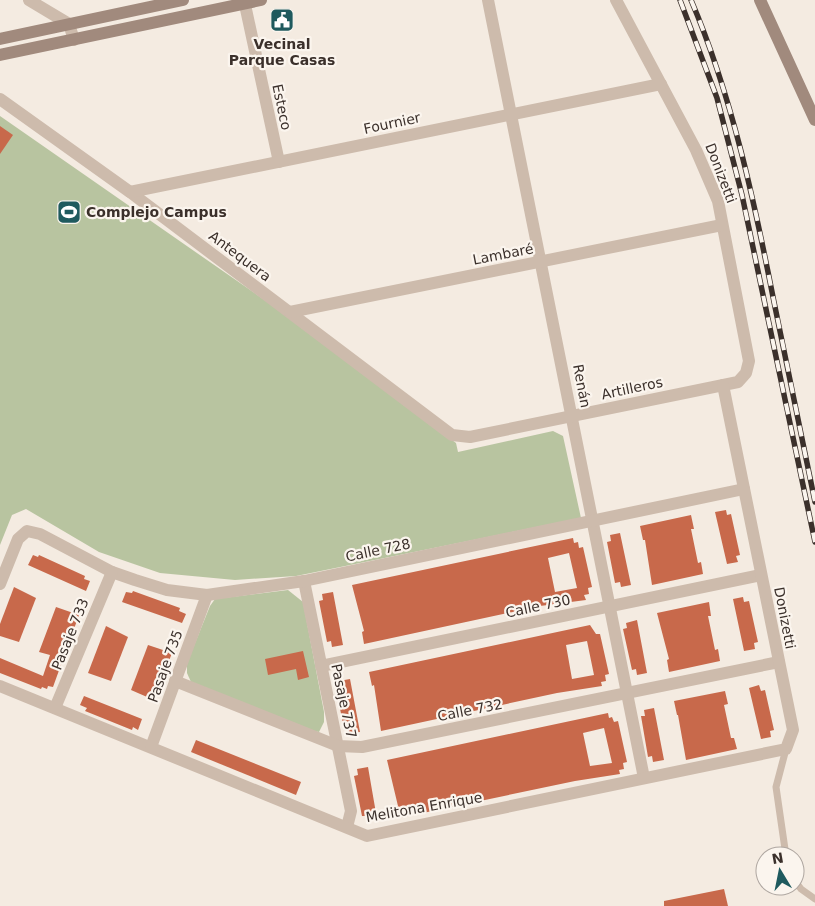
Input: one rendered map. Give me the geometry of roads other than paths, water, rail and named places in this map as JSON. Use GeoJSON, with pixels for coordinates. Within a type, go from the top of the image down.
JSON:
{"type":"FeatureCollection","features":[{"type":"Feature","properties":{"kind":"main road"},"geometry":{"type":"LineString","coordinates":[[0,39],[184,0]]}},
{"type":"Feature","properties":{"kind":"main road"},"geometry":{"type":"LineString","coordinates":[[0,56],[261,0]]}},
{"type":"Feature","properties":{"kind":"main road"},"geometry":{"type":"LineString","coordinates":[[760,0],[815,120]]}},
{"type":"Feature","properties":{"kind":"street"},"geometry":{"type":"LineString","coordinates":[[28,0],[70,24],[74,40]]}},
{"type":"Feature","properties":{"kind":"street","name":"Renán"},"geometry":{"type":"LineString","coordinates":[[488,0],[644,778]]}},
{"type":"Feature","properties":{"kind":"street","name":"Donizetti"},"geometry":{"type":"LineString","coordinates":[[616,0],[696,150],[718,201],[749,361],[746,373]]}},
{"type":"Feature","properties":{"kind":"street","name":"Esteco"},"geometry":{"type":"LineString","coordinates":[[245,2],[279,162]]}},
{"type":"Feature","properties":{"kind":"street","name":"Fournier"},"geometry":{"type":"LineString","coordinates":[[130,192],[661,84]]}},
{"type":"Feature","properties":{"kind":"street","name":"Antequera"},"geometry":{"type":"LineString","coordinates":[[0,99],[130,192],[452,434],[461,437]]}},
{"type":"Feature","properties":{"kind":"street","name":"Lambaré"},"geometry":{"type":"LineString","coordinates":[[290,312],[722,225]]}},
{"type":"Feature","properties":{"kind":"street","name":"Artilleros"},"geometry":{"type":"LineString","coordinates":[[461,437],[738,382],[746,373]]}},
{"type":"Feature","properties":{"kind":"street","name":"Donizetti"},"geometry":{"type":"LineString","coordinates":[[723,385],[792,730],[786,749]]}},
{"type":"Feature","properties":{"kind":"street","name":"Calle 728"},"geometry":{"type":"LineString","coordinates":[[0,584],[18,539],[27,531],[40,534],[112,572],[167,590],[207,595],[304,581],[744,489]]}},
{"type":"Feature","properties":{"kind":"street","name":"Pasaje 733"},"geometry":{"type":"LineString","coordinates":[[56,708],[112,572]]}},
{"type":"Feature","properties":{"kind":"street","name":"Calle 730"},"geometry":{"type":"LineString","coordinates":[[321,666],[761,575]]}},
{"type":"Feature","properties":{"kind":"street","name":"Pasaje 737"},"geometry":{"type":"LineString","coordinates":[[304,581],[351,811],[347,828]]}},
{"type":"Feature","properties":{"kind":"street","name":"Pasaje 735"},"geometry":{"type":"LineString","coordinates":[[151,747],[207,595]]}},
{"type":"Feature","properties":{"kind":"street","name":"Calle 732"},"geometry":{"type":"LineString","coordinates":[[175,681],[338,746],[362,747],[779,662]]}},
{"type":"Feature","properties":{"kind":"street","name":"Melitona Enrique"},"geometry":{"type":"LineString","coordinates":[[0,686],[367,836],[786,749]]}},
{"type":"Feature","properties":{"kind":"lane","name":"Donizetti"},"geometry":{"type":"LineString","coordinates":[[785,846],[776,788],[786,749]]}},
{"type":"Feature","properties":{"kind":"railway"},"geometry":{"type":"LineString","coordinates":[[680,0],[717,98],[742,195],[815,542]]}},
{"type":"Feature","properties":{"kind":"railway"},"geometry":{"type":"LineString","coordinates":[[691,0],[706,36],[730,111],[750,187],[815,502]]}},
{"type":"Feature","properties":{"kind":"place","name":"Vecinal Parque Casas"},"geometry":{"type":"Point","coordinates":[282,20]}},
{"type":"Feature","properties":{"kind":"place","name":"Complejo Campus"},"geometry":{"type":"Point","coordinates":[69,212]}}]}
